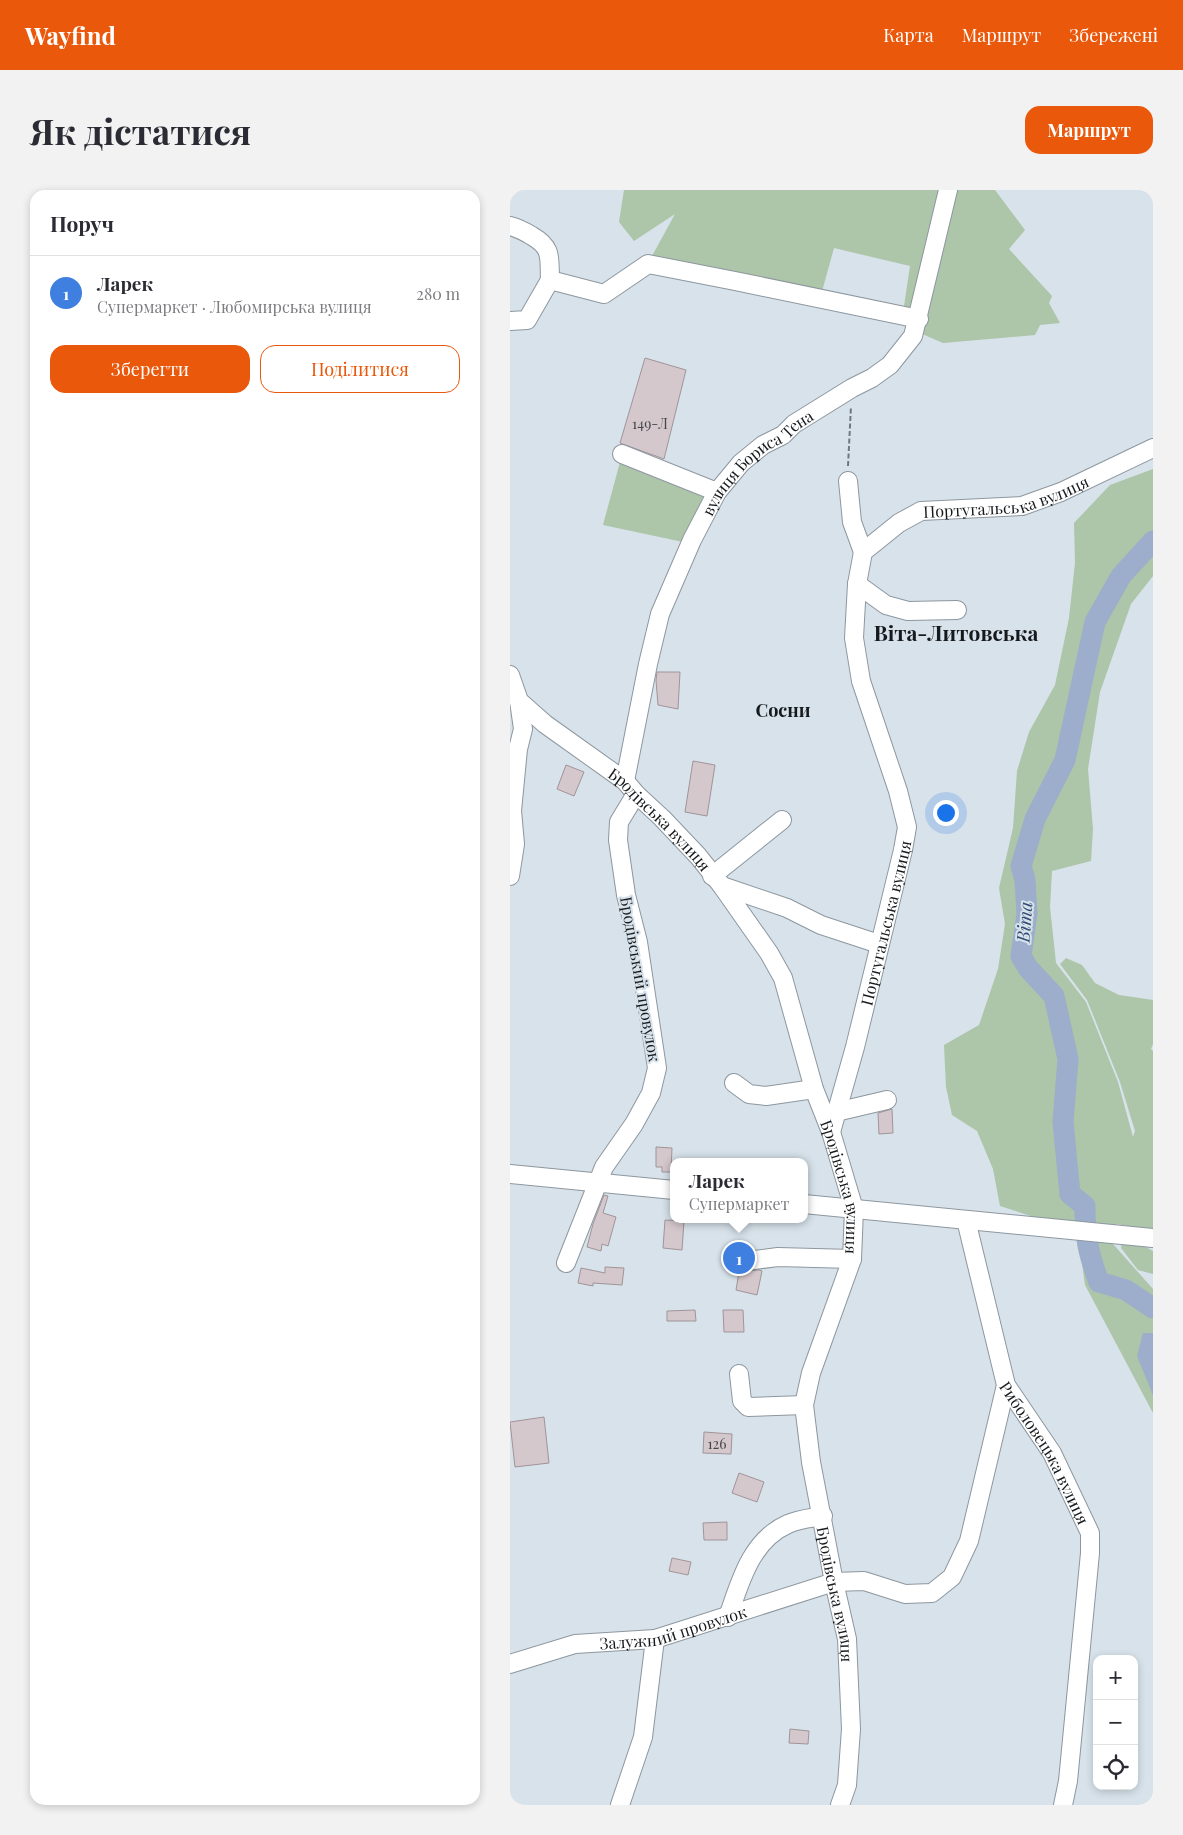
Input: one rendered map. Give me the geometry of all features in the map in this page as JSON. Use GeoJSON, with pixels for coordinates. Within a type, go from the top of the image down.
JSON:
{"type":"FeatureCollection","features":[{"type":"Feature","properties":{"kind":"street","name":"вулиця Бориса Тена"},"geometry":{"type":"LineString","coordinates":[[630,788],[648,664],[660,614],[688,547],[717,492],[741,463],[763,445],[782,435],[794,424],[852,388],[872,378],[890,365],[913,336],[948,192]]}},
{"type":"Feature","properties":{"kind":"street"},"geometry":{"type":"LineString","coordinates":[[510,226],[519,228],[544,243],[549,255],[550,280],[527,320],[510,321]]}},
{"type":"Feature","properties":{"kind":"street"},"geometry":{"type":"LineString","coordinates":[[550,280],[604,294],[648,264],[918,319]]}},
{"type":"Feature","properties":{"kind":"street","name":"Португальська вулиця"},"geometry":{"type":"LineString","coordinates":[[830,1132],[855,1047],[907,827],[898,791],[861,681],[854,638],[857,584],[862,552],[898,523],[922,511],[1022,506],[1061,492],[1153,448]]}},
{"type":"Feature","properties":{"kind":"street"},"geometry":{"type":"LineString","coordinates":[[622,454],[717,492]]}},
{"type":"Feature","properties":{"kind":"street"},"geometry":{"type":"LineString","coordinates":[[848,481],[852,522],[862,552]]}},
{"type":"Feature","properties":{"kind":"street"},"geometry":{"type":"LineString","coordinates":[[857,584],[886,605],[908,611],[958,610]]}},
{"type":"Feature","properties":{"kind":"street","name":"Бродівська вулиця"},"geometry":{"type":"LineString","coordinates":[[510,675],[519,701],[545,724],[630,788],[692,850],[769,953],[783,978],[814,1089],[830,1132],[854,1209],[852,1259],[811,1373],[804,1405],[812,1462],[834,1582],[847,1639],[850,1729],[847,1785],[840,1805]]}},
{"type":"Feature","properties":{"kind":"street"},"geometry":{"type":"LineString","coordinates":[[510,876],[514,844],[512,811],[518,749],[523,729],[519,701]]}},
{"type":"Feature","properties":{"kind":"street","name":"Бродівський провулок"},"geometry":{"type":"LineString","coordinates":[[566,1263],[604,1167],[634,1124],[651,1093],[656,1068],[638,942],[626,895],[618,840],[620,822],[630,788]]}},
{"type":"Feature","properties":{"kind":"street"},"geometry":{"type":"LineString","coordinates":[[782,820],[717,881],[787,908],[821,925],[879,944]]}},
{"type":"Feature","properties":{"kind":"street"},"geometry":{"type":"LineString","coordinates":[[734,1083],[749,1094],[766,1096],[814,1089]]}},
{"type":"Feature","properties":{"kind":"street"},"geometry":{"type":"LineString","coordinates":[[836,1112],[887,1100]]}},
{"type":"Feature","properties":{"kind":"street"},"geometry":{"type":"LineString","coordinates":[[510,1174],[670,1190]]}},
{"type":"Feature","properties":{"kind":"street"},"geometry":{"type":"LineString","coordinates":[[808,1204],[1153,1238]]}},
{"type":"Feature","properties":{"kind":"street","name":"Риболовецька вулиця"},"geometry":{"type":"LineString","coordinates":[[966,1220],[1006,1385],[1052,1453],[1090,1533],[1090,1553],[1069,1771],[1063,1805]]}},
{"type":"Feature","properties":{"kind":"street"},"geometry":{"type":"LineString","coordinates":[[739,1262],[778,1258],[852,1259]]}},
{"type":"Feature","properties":{"kind":"street"},"geometry":{"type":"LineString","coordinates":[[740,1374],[742,1401],[748,1407],[804,1405]]}},
{"type":"Feature","properties":{"kind":"street","name":"Залужний провулок"},"geometry":{"type":"LineString","coordinates":[[510,1664],[575,1644],[655,1639],[834,1582],[864,1582],[905,1594],[932,1593],[952,1577],[969,1541],[1006,1385]]}},
{"type":"Feature","properties":{"kind":"street"},"geometry":{"type":"LineString","coordinates":[[728,1617],[741,1579],[754,1553],[769,1536],[789,1523],[823,1516]]}},
{"type":"Feature","properties":{"kind":"street"},"geometry":{"type":"LineString","coordinates":[[620,1805],[643,1737],[655,1639]]}},
{"type":"Feature","properties":{"kind":"path"},"geometry":{"type":"LineString","coordinates":[[848,481],[852,388]]}},
{"type":"Feature","properties":{"kind":"green space"},"geometry":{"type":"Polygon","coordinates":[[[624,190],[943,190],[913,315],[903,313],[910,266],[834,248],[821,295],[652,256],[675,214],[634,241],[619,222],[624,190]]]}},
{"type":"Feature","properties":{"kind":"green space"},"geometry":{"type":"Polygon","coordinates":[[[955,190],[995,190],[1025,230],[1009,249],[1052,296],[1049,303],[1060,323],[1040,325],[1035,335],[943,343],[920,333],[955,190]]]}},
{"type":"Feature","properties":{"kind":"green space"},"geometry":{"type":"Polygon","coordinates":[[[620,462],[707,498],[683,542],[603,525],[620,462]]]}},
{"type":"Feature","properties":{"kind":"green space"},"geometry":{"type":"Polygon","coordinates":[[[1153,469],[1153,576],[1131,604],[1100,692],[1088,769],[1093,829],[1091,861],[1052,871],[1050,907],[1056,963],[1086,1002],[1118,1082],[1133,1137],[1135,1131],[1120,1082],[1087,1000],[1060,964],[1066,958],[1082,965],[1095,983],[1119,995],[1153,1000],[1153,1044],[1151,1049],[1153,1051],[1153,1230],[1116,1224],[1113,1244],[1153,1289],[1153,1413],[1085,1285],[1079,1240],[1034,1217],[1000,1206],[993,1169],[977,1131],[952,1115],[946,1087],[944,1045],[979,1025],[998,969],[1005,924],[999,888],[1013,828],[1017,771],[1029,732],[1055,685],[1069,618],[1075,563],[1074,523],[1110,485],[1153,469]]]}},
{"type":"Feature","properties":{"kind":"green space"},"geometry":{"type":"Polygon","coordinates":[[[1122,1241],[1142,1245],[1153,1251],[1153,1274],[1138,1270],[1121,1248],[1122,1241]]]}},
{"type":"Feature","properties":{"kind":"water"},"geometry":{"type":"Polygon","coordinates":[[[1143,1333],[1153,1333],[1153,1395],[1137,1356],[1143,1333]]]}},
{"type":"Feature","properties":{"kind":"building"},"geometry":{"type":"Polygon","coordinates":[[[645,358],[686,370],[664,459],[620,443],[645,358]]]}},
{"type":"Feature","properties":{"kind":"building"},"geometry":{"type":"Polygon","coordinates":[[[657,672],[680,672],[678,709],[658,705],[657,672]]]}},
{"type":"Feature","properties":{"kind":"building"},"geometry":{"type":"Polygon","coordinates":[[[693,761],[715,765],[707,816],[685,812],[693,761]]]}},
{"type":"Feature","properties":{"kind":"building"},"geometry":{"type":"Polygon","coordinates":[[[566,765],[584,772],[574,796],[557,789],[566,765]]]}},
{"type":"Feature","properties":{"kind":"building"},"geometry":{"type":"Polygon","coordinates":[[[892,1109],[893,1133],[879,1134],[878,1113],[892,1109]]]}},
{"type":"Feature","properties":{"kind":"building"},"geometry":{"type":"Polygon","coordinates":[[[656,1147],[672,1148],[670,1172],[662,1172],[662,1167],[656,1167],[656,1147]]]}},
{"type":"Feature","properties":{"kind":"building"},"geometry":{"type":"Polygon","coordinates":[[[604,1195],[608,1196],[603,1213],[616,1217],[608,1246],[602,1244],[601,1251],[587,1247],[604,1195]]]}},
{"type":"Feature","properties":{"kind":"building"},"geometry":{"type":"Polygon","coordinates":[[[665,1220],[670,1220],[670,1223],[684,1223],[682,1250],[663,1248],[665,1220]]]}},
{"type":"Feature","properties":{"kind":"building"},"geometry":{"type":"Polygon","coordinates":[[[605,1267],[624,1268],[622,1285],[593,1283],[593,1286],[578,1283],[581,1268],[605,1273],[605,1267]]]}},
{"type":"Feature","properties":{"kind":"building"},"geometry":{"type":"Polygon","coordinates":[[[762,1271],[757,1295],[736,1290],[739,1272],[762,1271]]]}},
{"type":"Feature","properties":{"kind":"building"},"geometry":{"type":"Polygon","coordinates":[[[695,1310],[696,1321],[667,1321],[667,1311],[695,1310]]]}},
{"type":"Feature","properties":{"kind":"building"},"geometry":{"type":"Polygon","coordinates":[[[723,1310],[743,1310],[744,1332],[724,1332],[723,1310]]]}},
{"type":"Feature","properties":{"kind":"building"},"geometry":{"type":"Polygon","coordinates":[[[544,1417],[549,1463],[515,1467],[510,1422],[544,1417]]]}},
{"type":"Feature","properties":{"kind":"building"},"geometry":{"type":"Polygon","coordinates":[[[704,1432],[732,1434],[731,1454],[703,1453],[704,1432]]]}},
{"type":"Feature","properties":{"kind":"building"},"geometry":{"type":"Polygon","coordinates":[[[739,1473],[764,1482],[757,1502],[732,1493],[739,1473]]]}},
{"type":"Feature","properties":{"kind":"building"},"geometry":{"type":"Polygon","coordinates":[[[727,1522],[727,1540],[704,1540],[703,1523],[727,1522]]]}},
{"type":"Feature","properties":{"kind":"building"},"geometry":{"type":"Polygon","coordinates":[[[672,1558],[691,1562],[688,1575],[669,1571],[672,1558]]]}},
{"type":"Feature","properties":{"kind":"building"},"geometry":{"type":"Polygon","coordinates":[[[790,1729],[809,1731],[808,1744],[789,1743],[790,1729]]]}},
{"type":"Feature","properties":{"kind":"waterway","name":"Віта"},"geometry":{"type":"LineString","coordinates":[[1153,541],[1121,576],[1095,622],[1065,760],[1035,819],[1021,866],[1025,880],[1027,914],[1021,956],[1028,968],[1054,996],[1068,1059],[1063,1122],[1070,1194],[1085,1206],[1088,1245],[1099,1282],[1126,1290],[1153,1308]]}},
{"type":"Feature","properties":{"kind":"place","name":"Ларек"},"geometry":{"type":"Point","coordinates":[739,1258]}},
{"type":"Feature","properties":{"kind":"district","name":"Віта-Литовська"},"geometry":{"type":"Point","coordinates":[956,632]}},
{"type":"Feature","properties":{"kind":"district","name":"Сосни"},"geometry":{"type":"Point","coordinates":[783,710]}}]}
